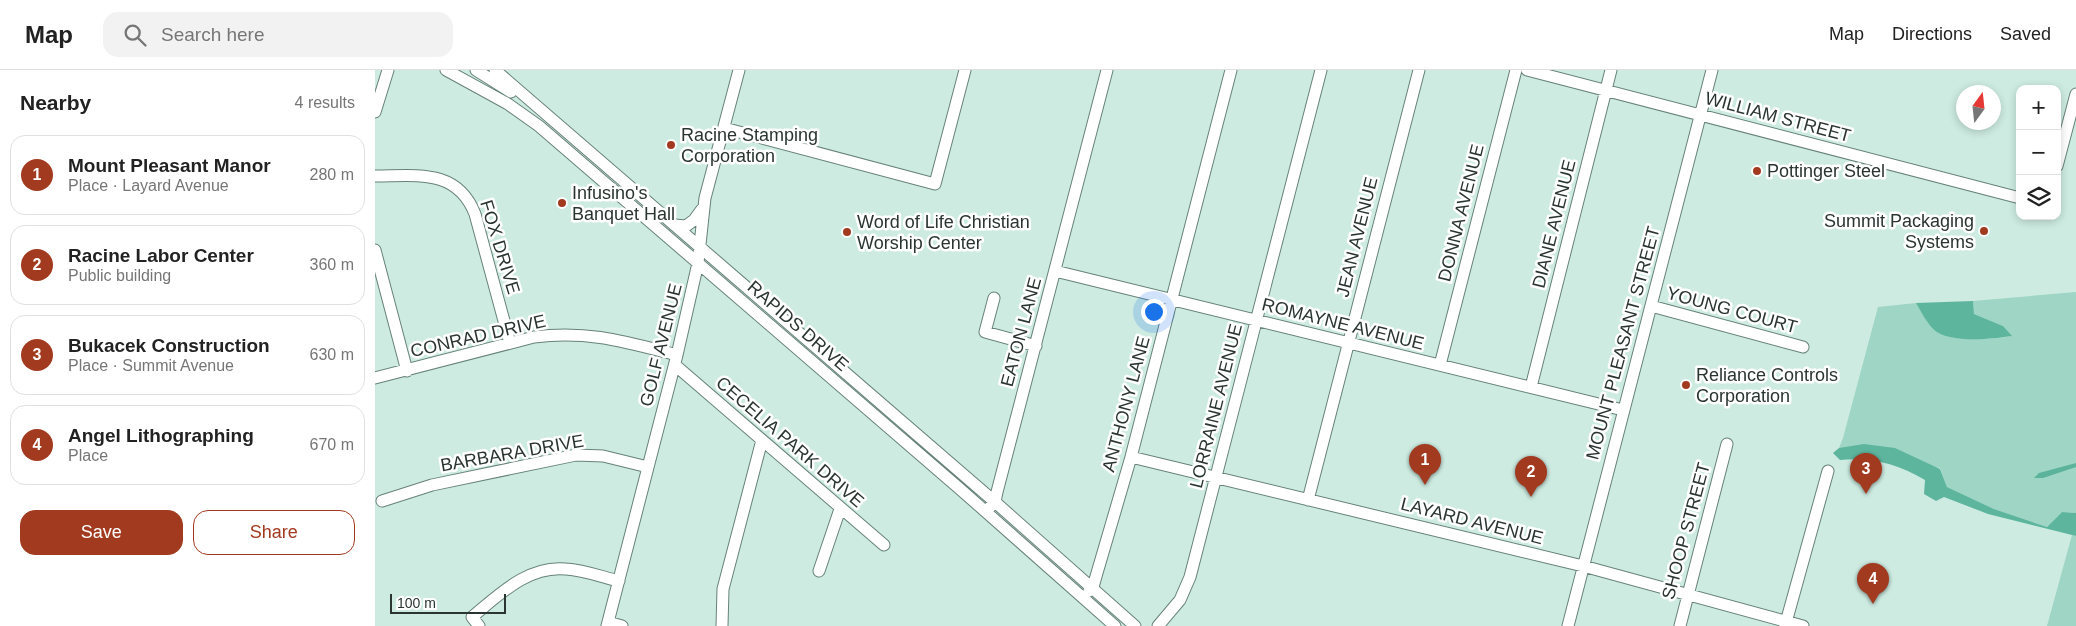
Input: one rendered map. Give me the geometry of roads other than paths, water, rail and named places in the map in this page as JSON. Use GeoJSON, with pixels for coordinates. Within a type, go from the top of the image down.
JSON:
{"type":"FeatureCollection","features":[{"type":"Feature","properties":{"kind":"street"},"geometry":{"type":"LineString","coordinates":[[375,112],[388,70]]}},
{"type":"Feature","properties":{"kind":"street","name":"RAPIDS DRIVE"},"geometry":{"type":"LineString","coordinates":[[446,70],[479,87],[522,114],[561,145],[905,441],[1115,626]]}},
{"type":"Feature","properties":{"kind":"street","name":"RAPIDS DRIVE"},"geometry":{"type":"LineString","coordinates":[[495,70],[1093,587],[1135,626]]}},
{"type":"Feature","properties":{"kind":"street","name":"GOLF AVENUE"},"geometry":{"type":"LineString","coordinates":[[608,624],[676,360],[698,263],[703,208],[739,70]]}},
{"type":"Feature","properties":{"kind":"street"},"geometry":{"type":"LineString","coordinates":[[724,128],[935,184],[965,70]]}},
{"type":"Feature","properties":{"kind":"street","name":"EATON LANE"},"geometry":{"type":"LineString","coordinates":[[986,512],[995,502],[1107,70]]}},
{"type":"Feature","properties":{"kind":"street","name":"ANTHONY LANE"},"geometry":{"type":"LineString","coordinates":[[1083,598],[1093,587],[1131,457],[1231,70]]}},
{"type":"Feature","properties":{"kind":"street","name":"LORRAINE AVENUE"},"geometry":{"type":"LineString","coordinates":[[1157,626],[1176,606],[1187,587],[1321,70]]}},
{"type":"Feature","properties":{"kind":"street","name":"JEAN AVENUE"},"geometry":{"type":"LineString","coordinates":[[1308,500],[1419,70]]}},
{"type":"Feature","properties":{"kind":"street","name":"DONNA AVENUE"},"geometry":{"type":"LineString","coordinates":[[1440,365],[1516,70]]}},
{"type":"Feature","properties":{"kind":"street","name":"WILLIAM STREET"},"geometry":{"type":"LineString","coordinates":[[1527,70],[2016,197]]}},
{"type":"Feature","properties":{"kind":"street","name":"DIANE AVENUE"},"geometry":{"type":"LineString","coordinates":[[1531,387],[1611,70]]}},
{"type":"Feature","properties":{"kind":"street","name":"MOUNT PLEASANT STREET"},"geometry":{"type":"LineString","coordinates":[[1568,626],[1712,70]]}},
{"type":"Feature","properties":{"kind":"street"},"geometry":{"type":"LineString","coordinates":[[479,87],[480,73],[542,111]]}},
{"type":"Feature","properties":{"kind":"street"},"geometry":{"type":"LineString","coordinates":[[2061,151],[2076,94]]}},
{"type":"Feature","properties":{"kind":"street"},"geometry":{"type":"LineString","coordinates":[[561,145],[569,135]]}},
{"type":"Feature","properties":{"kind":"street","name":"FOX DRIVE"},"geometry":{"type":"LineString","coordinates":[[375,176],[429,176],[450,183],[467,197],[475,214],[510,343]]}},
{"type":"Feature","properties":{"kind":"street"},"geometry":{"type":"LineString","coordinates":[[617,193],[624,182]]}},
{"type":"Feature","properties":{"kind":"street"},"geometry":{"type":"LineString","coordinates":[[674,225],[686,226],[694,220],[703,208]]}},
{"type":"Feature","properties":{"kind":"street"},"geometry":{"type":"LineString","coordinates":[[375,250],[407,371]]}},
{"type":"Feature","properties":{"kind":"street","name":"ROMAYNE AVENUE"},"geometry":{"type":"LineString","coordinates":[[1055,271],[1623,410]]}},
{"type":"Feature","properties":{"kind":"street"},"geometry":{"type":"LineString","coordinates":[[740,300],[749,290]]}},
{"type":"Feature","properties":{"kind":"street"},"geometry":{"type":"LineString","coordinates":[[994,298],[985,332],[1036,346]]}},
{"type":"Feature","properties":{"kind":"street","name":"YOUNG COURT"},"geometry":{"type":"LineString","coordinates":[[1651,306],[1803,347]]}},
{"type":"Feature","properties":{"kind":"street"},"geometry":{"type":"LineString","coordinates":[[761,318],[770,308]]}},
{"type":"Feature","properties":{"kind":"street","name":"CONRAD DRIVE"},"geometry":{"type":"LineString","coordinates":[[375,378],[510,343],[554,335],[588,335],[607,338],[676,360]]}},
{"type":"Feature","properties":{"kind":"street"},"geometry":{"type":"LineString","coordinates":[[800,352],[809,341]]}},
{"type":"Feature","properties":{"kind":"street","name":"CECELIA PARK DRIVE"},"geometry":{"type":"LineString","coordinates":[[676,360],[762,440],[884,545]]}},
{"type":"Feature","properties":{"kind":"street"},"geometry":{"type":"LineString","coordinates":[[850,394],[858,384]]}},
{"type":"Feature","properties":{"kind":"street"},"geometry":{"type":"LineString","coordinates":[[905,441],[913,431]]}},
{"type":"Feature","properties":{"kind":"street"},"geometry":{"type":"LineString","coordinates":[[722,626],[723,589],[762,440]]}},
{"type":"Feature","properties":{"kind":"street","name":"SHOOP STREET"},"geometry":{"type":"LineString","coordinates":[[1680,626],[1727,444]]}},
{"type":"Feature","properties":{"kind":"street","name":"BARBARA DRIVE"},"geometry":{"type":"LineString","coordinates":[[382,501],[432,485],[577,455],[603,456],[648,467]]}},
{"type":"Feature","properties":{"kind":"street","name":"LAYARD AVENUE"},"geometry":{"type":"LineString","coordinates":[[1131,457],[1583,566],[1786,624],[1803,626]]}},
{"type":"Feature","properties":{"kind":"street"},"geometry":{"type":"LineString","coordinates":[[1786,624],[1828,471]]}},
{"type":"Feature","properties":{"kind":"street"},"geometry":{"type":"LineString","coordinates":[[819,571],[840,509]]}},
{"type":"Feature","properties":{"kind":"street"},"geometry":{"type":"LineString","coordinates":[[479,626],[472,617],[500,594],[527,576],[552,569],[578,571],[619,581]]}},
{"type":"Feature","properties":{"kind":"street"},"geometry":{"type":"LineString","coordinates":[[608,624],[622,626]]}},
{"type":"Feature","properties":{"kind":"place","name":"Racine Stamping Corporation"},"geometry":{"type":"Point","coordinates":[671,145]}},
{"type":"Feature","properties":{"kind":"place","name":"Pottinger Steel"},"geometry":{"type":"Point","coordinates":[1757,171]}},
{"type":"Feature","properties":{"kind":"place","name":"Infusino's Banquet Hall"},"geometry":{"type":"Point","coordinates":[562,203]}},
{"type":"Feature","properties":{"kind":"place","name":"Summit Packaging Systems"},"geometry":{"type":"Point","coordinates":[1984,231]}},
{"type":"Feature","properties":{"kind":"place","name":"Word of Life Christian Worship Center"},"geometry":{"type":"Point","coordinates":[847,232]}},
{"type":"Feature","properties":{"kind":"place","name":"Reliance Controls Corporation"},"geometry":{"type":"Point","coordinates":[1686,385]}},
{"type":"Feature","properties":{"kind":"place","name":"Mount Pleasant Manor"},"geometry":{"type":"Point","coordinates":[1425,485]}},
{"type":"Feature","properties":{"kind":"place","name":"Bukacek Construction"},"geometry":{"type":"Point","coordinates":[1866,494]}},
{"type":"Feature","properties":{"kind":"place","name":"Racine Labor Center"},"geometry":{"type":"Point","coordinates":[1531,497]}},
{"type":"Feature","properties":{"kind":"place","name":"Angel Lithographing"},"geometry":{"type":"Point","coordinates":[1873,604]}}]}
